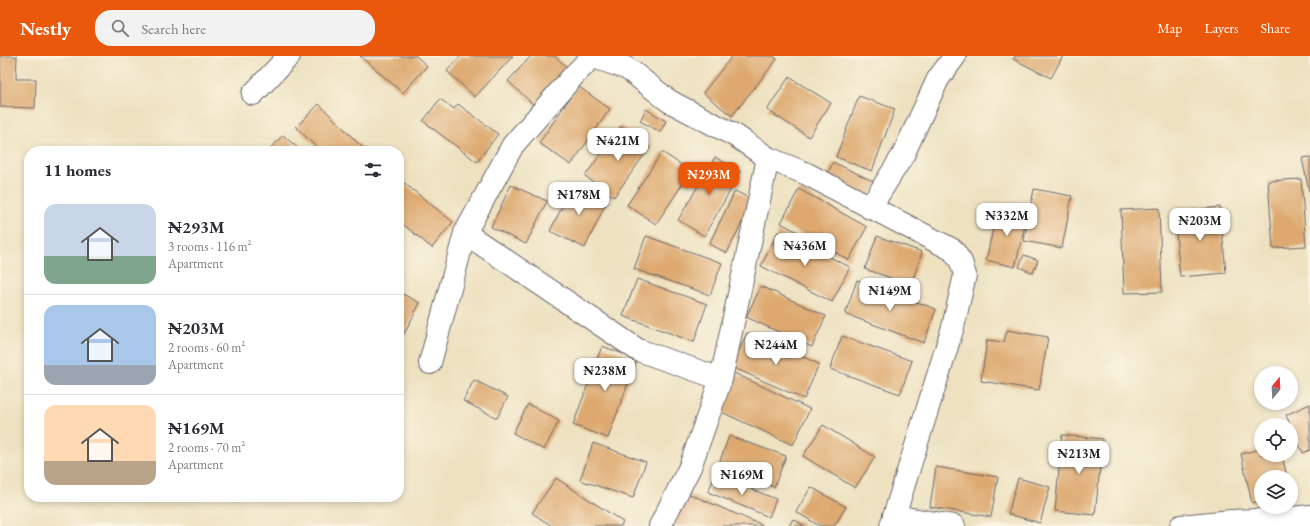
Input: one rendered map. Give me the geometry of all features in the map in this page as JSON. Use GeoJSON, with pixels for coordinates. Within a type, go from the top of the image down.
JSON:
{"type":"FeatureCollection","features":[{"type":"Feature","properties":{"kind":"street"},"geometry":{"type":"LineString","coordinates":[[253,94],[289,56]]}},
{"type":"Feature","properties":{"kind":"street"},"geometry":{"type":"LineString","coordinates":[[430,363],[465,233],[513,145],[591,56],[632,62],[632,72],[669,101],[736,136],[768,158],[806,174],[952,250],[961,262],[965,275],[953,327],[893,521],[954,526]]}},
{"type":"Feature","properties":{"kind":"street"},"geometry":{"type":"LineString","coordinates":[[870,208],[903,156],[938,79],[954,56]]}},
{"type":"Feature","properties":{"kind":"street"},"geometry":{"type":"LineString","coordinates":[[660,526],[690,467],[721,379],[768,158]]}},
{"type":"Feature","properties":{"kind":"street"},"geometry":{"type":"LineString","coordinates":[[465,233],[638,350],[721,379]]}},
{"type":"Feature","properties":{"kind":"street"},"geometry":{"type":"LineString","coordinates":[[1181,526],[1310,516]]}},
{"type":"Feature","properties":{"kind":"building"},"geometry":{"type":"Polygon","coordinates":[[[0,56],[17,56],[16,79],[36,79],[35,108],[0,107],[0,56]]]}},
{"type":"Feature","properties":{"kind":"building"},"geometry":{"type":"Polygon","coordinates":[[[360,56],[416,56],[427,66],[403,93],[360,56]]]}},
{"type":"Feature","properties":{"kind":"building"},"geometry":{"type":"Polygon","coordinates":[[[461,56],[513,56],[475,97],[447,71],[461,56]]]}},
{"type":"Feature","properties":{"kind":"building"},"geometry":{"type":"Polygon","coordinates":[[[531,56],[555,56],[571,71],[537,108],[508,81],[531,56]]]}},
{"type":"Feature","properties":{"kind":"building"},"geometry":{"type":"Polygon","coordinates":[[[732,56],[773,56],[777,59],[732,116],[703,93],[732,56]]]}},
{"type":"Feature","properties":{"kind":"building"},"geometry":{"type":"Polygon","coordinates":[[[1015,56],[1063,56],[1051,78],[1013,59],[1015,56]]]}},
{"type":"Feature","properties":{"kind":"building"},"geometry":{"type":"Polygon","coordinates":[[[789,77],[831,103],[809,137],[767,110],[789,77]]]}},
{"type":"Feature","properties":{"kind":"building"},"geometry":{"type":"Polygon","coordinates":[[[578,86],[610,109],[571,165],[539,143],[578,86]]]}},
{"type":"Feature","properties":{"kind":"building"},"geometry":{"type":"Polygon","coordinates":[[[859,96],[895,109],[872,171],[836,157],[859,96]]]}},
{"type":"Feature","properties":{"kind":"building"},"geometry":{"type":"Polygon","coordinates":[[[440,99],[454,109],[458,104],[498,134],[477,162],[423,121],[440,99]]]}},
{"type":"Feature","properties":{"kind":"building"},"geometry":{"type":"Polygon","coordinates":[[[319,104],[361,146],[315,146],[296,127],[319,104]]]}},
{"type":"Feature","properties":{"kind":"building"},"geometry":{"type":"Polygon","coordinates":[[[646,109],[666,121],[660,132],[640,121],[646,109]]]}},
{"type":"Feature","properties":{"kind":"building"},"geometry":{"type":"Polygon","coordinates":[[[621,126],[650,147],[614,197],[585,176],[621,126]]]}},
{"type":"Feature","properties":{"kind":"building"},"geometry":{"type":"Polygon","coordinates":[[[283,135],[295,146],[273,146],[283,135]]]}},
{"type":"Feature","properties":{"kind":"building"},"geometry":{"type":"Polygon","coordinates":[[[662,152],[691,171],[656,224],[627,205],[662,152]]]}},
{"type":"Feature","properties":{"kind":"building"},"geometry":{"type":"Polygon","coordinates":[[[715,157],[741,172],[704,236],[678,220],[715,157]]]}},
{"type":"Feature","properties":{"kind":"building"},"geometry":{"type":"Polygon","coordinates":[[[1310,157],[1310,191],[1309,191],[1302,158],[1310,157]]]}},
{"type":"Feature","properties":{"kind":"building"},"geometry":{"type":"Polygon","coordinates":[[[833,162],[877,183],[869,200],[825,179],[833,162]]]}},
{"type":"Feature","properties":{"kind":"building"},"geometry":{"type":"Polygon","coordinates":[[[1301,179],[1306,246],[1273,248],[1268,181],[1301,179]]]}},
{"type":"Feature","properties":{"kind":"building"},"geometry":{"type":"Polygon","coordinates":[[[404,183],[453,222],[432,248],[404,225],[404,183]]]}},
{"type":"Feature","properties":{"kind":"building"},"geometry":{"type":"Polygon","coordinates":[[[511,185],[547,201],[526,244],[491,227],[511,185]]]}},
{"type":"Feature","properties":{"kind":"building"},"geometry":{"type":"Polygon","coordinates":[[[573,185],[607,201],[585,248],[550,231],[573,185]]]}},
{"type":"Feature","properties":{"kind":"building"},"geometry":{"type":"Polygon","coordinates":[[[799,189],[867,227],[849,260],[781,223],[799,189]]]}},
{"type":"Feature","properties":{"kind":"building"},"geometry":{"type":"Polygon","coordinates":[[[1034,189],[1072,196],[1062,248],[1024,241],[1034,189]]]}},
{"type":"Feature","properties":{"kind":"building"},"geometry":{"type":"Polygon","coordinates":[[[735,191],[753,200],[727,253],[709,244],[735,191]]]}},
{"type":"Feature","properties":{"kind":"building"},"geometry":{"type":"Polygon","coordinates":[[[998,207],[1028,213],[1015,267],[986,260],[998,207]]]}},
{"type":"Feature","properties":{"kind":"building"},"geometry":{"type":"Polygon","coordinates":[[[1220,207],[1226,273],[1180,277],[1174,212],[1220,207]]]}},
{"type":"Feature","properties":{"kind":"building"},"geometry":{"type":"Polygon","coordinates":[[[1159,208],[1162,292],[1124,293],[1121,210],[1159,208]]]}},
{"type":"Feature","properties":{"kind":"building"},"geometry":{"type":"Polygon","coordinates":[[[778,232],[850,267],[832,302],[761,266],[778,232]]]}},
{"type":"Feature","properties":{"kind":"building"},"geometry":{"type":"Polygon","coordinates":[[[646,236],[722,263],[710,295],[634,269],[646,236]]]}},
{"type":"Feature","properties":{"kind":"building"},"geometry":{"type":"Polygon","coordinates":[[[877,236],[922,252],[911,285],[865,269],[877,236]]]}},
{"type":"Feature","properties":{"kind":"building"},"geometry":{"type":"Polygon","coordinates":[[[1024,255],[1038,260],[1033,273],[1019,267],[1024,255]]]}},
{"type":"Feature","properties":{"kind":"building"},"geometry":{"type":"Polygon","coordinates":[[[637,279],[707,304],[694,342],[623,316],[637,279]]]}},
{"type":"Feature","properties":{"kind":"building"},"geometry":{"type":"Polygon","coordinates":[[[857,280],[936,309],[924,343],[845,314],[857,280]]]}},
{"type":"Feature","properties":{"kind":"building"},"geometry":{"type":"Polygon","coordinates":[[[761,286],[826,316],[812,347],[746,317],[761,286]]]}},
{"type":"Feature","properties":{"kind":"building"},"geometry":{"type":"Polygon","coordinates":[[[404,295],[420,303],[404,334],[404,295]]]}},
{"type":"Feature","properties":{"kind":"building"},"geometry":{"type":"Polygon","coordinates":[[[1007,330],[1048,337],[1039,390],[981,381],[987,340],[1004,342],[1007,330]]]}},
{"type":"Feature","properties":{"kind":"building"},"geometry":{"type":"Polygon","coordinates":[[[747,333],[819,364],[804,399],[732,367],[747,333]]]}},
{"type":"Feature","properties":{"kind":"building"},"geometry":{"type":"Polygon","coordinates":[[[842,336],[912,361],[900,394],[830,369],[842,336]]]}},
{"type":"Feature","properties":{"kind":"building"},"geometry":{"type":"Polygon","coordinates":[[[602,346],[637,359],[608,438],[573,425],[602,346]]]}},
{"type":"Feature","properties":{"kind":"building"},"geometry":{"type":"Polygon","coordinates":[[[734,373],[810,409],[793,445],[717,410],[734,373]]]}},
{"type":"Feature","properties":{"kind":"building"},"geometry":{"type":"Polygon","coordinates":[[[474,380],[508,397],[497,418],[463,401],[474,380]]]}},
{"type":"Feature","properties":{"kind":"building"},"geometry":{"type":"Polygon","coordinates":[[[528,404],[559,421],[544,450],[513,433],[528,404]]]}},
{"type":"Feature","properties":{"kind":"building"},"geometry":{"type":"Polygon","coordinates":[[[1310,404],[1310,450],[1303,453],[1298,442],[1298,418],[1287,418],[1286,415],[1310,404]]]}},
{"type":"Feature","properties":{"kind":"building"},"geometry":{"type":"Polygon","coordinates":[[[823,425],[875,457],[855,488],[803,456],[823,425]]]}},
{"type":"Feature","properties":{"kind":"building"},"geometry":{"type":"Polygon","coordinates":[[[1062,435],[1103,439],[1095,515],[1055,511],[1062,435]]]}},
{"type":"Feature","properties":{"kind":"building"},"geometry":{"type":"Polygon","coordinates":[[[729,436],[786,456],[774,487],[718,466],[729,436]]]}},
{"type":"Feature","properties":{"kind":"building"},"geometry":{"type":"Polygon","coordinates":[[[593,443],[646,462],[633,498],[580,480],[593,443]]]}},
{"type":"Feature","properties":{"kind":"building"},"geometry":{"type":"Polygon","coordinates":[[[1254,451],[1254,462],[1284,462],[1285,470],[1254,470],[1254,503],[1252,503],[1241,454],[1254,451]]]}},
{"type":"Feature","properties":{"kind":"building"},"geometry":{"type":"Polygon","coordinates":[[[936,467],[998,477],[991,517],[930,507],[936,467]]]}},
{"type":"Feature","properties":{"kind":"building"},"geometry":{"type":"Polygon","coordinates":[[[715,475],[776,499],[769,517],[708,492],[715,475]]]}},
{"type":"Feature","properties":{"kind":"building"},"geometry":{"type":"Polygon","coordinates":[[[556,478],[623,522],[621,526],[552,526],[532,513],[556,478]]]}},
{"type":"Feature","properties":{"kind":"building"},"geometry":{"type":"Polygon","coordinates":[[[1018,478],[1050,487],[1040,523],[1008,514],[1018,478]]]}},
{"type":"Feature","properties":{"kind":"building"},"geometry":{"type":"Polygon","coordinates":[[[811,487],[846,507],[834,526],[820,526],[796,512],[811,487]]]}},
{"type":"Feature","properties":{"kind":"building"},"geometry":{"type":"Polygon","coordinates":[[[687,493],[764,526],[675,526],[673,525],[687,493]]]}},
{"type":"Feature","properties":{"kind":"building"},"geometry":{"type":"Polygon","coordinates":[[[793,519],[805,526],[789,526],[793,519]]]}}]}
